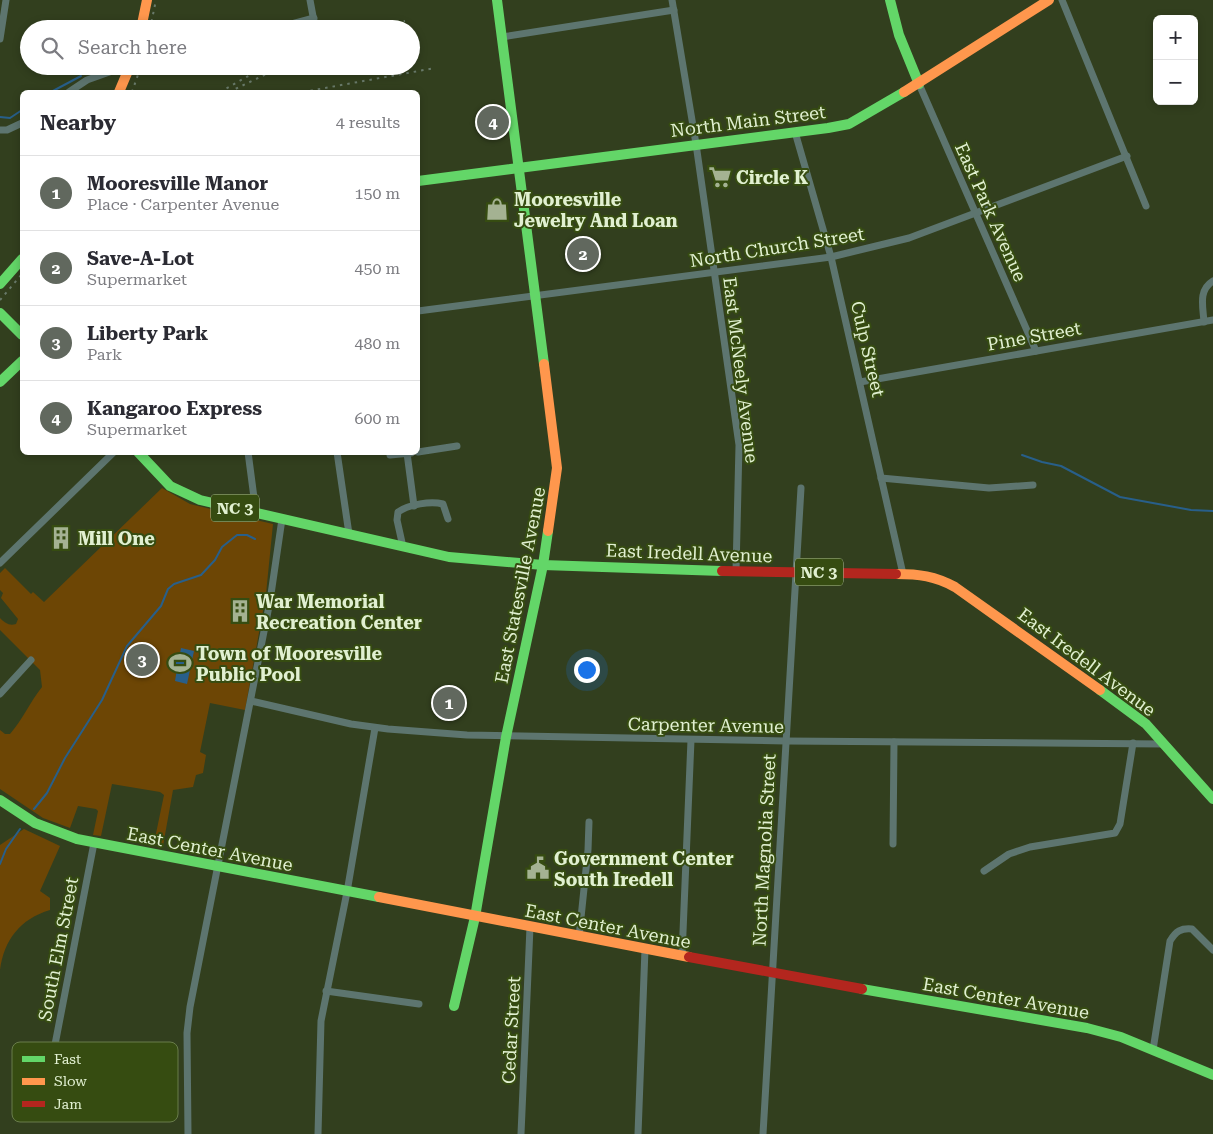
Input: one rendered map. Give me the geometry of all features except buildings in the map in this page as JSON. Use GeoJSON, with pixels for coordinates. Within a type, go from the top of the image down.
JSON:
{"type":"FeatureCollection","features":[{"type":"Feature","properties":{"kind":"street"},"geometry":{"type":"LineString","coordinates":[[0,39],[6,0]]}},
{"type":"Feature","properties":{"kind":"street"},"geometry":{"type":"LineString","coordinates":[[143,20],[147,0]]}},
{"type":"Feature","properties":{"kind":"street"},"geometry":{"type":"LineString","coordinates":[[307,20],[314,18],[310,0]]}},
{"type":"Feature","properties":{"kind":"street","name":"East Statesville Avenue"},"geometry":{"type":"LineString","coordinates":[[454,1006],[475,916],[506,737],[543,565],[557,468],[497,0]]}},
{"type":"Feature","properties":{"kind":"street","name":"East McNeely Avenue"},"geometry":{"type":"LineString","coordinates":[[672,0],[696,144],[739,445],[736,571]]}},
{"type":"Feature","properties":{"kind":"street"},"geometry":{"type":"LineString","coordinates":[[890,0],[899,35],[919,84]]}},
{"type":"Feature","properties":{"kind":"street","name":"North Main Street"},"geometry":{"type":"LineString","coordinates":[[420,180],[849,124],[919,84],[1049,0]]}},
{"type":"Feature","properties":{"kind":"street"},"geometry":{"type":"LineString","coordinates":[[1062,0],[1146,206]]}},
{"type":"Feature","properties":{"kind":"street"},"geometry":{"type":"LineString","coordinates":[[502,37],[674,10]]}},
{"type":"Feature","properties":{"kind":"street"},"geometry":{"type":"LineString","coordinates":[[72,90],[87,80],[101,75]]}},
{"type":"Feature","properties":{"kind":"street"},"geometry":{"type":"LineString","coordinates":[[120,90],[126,75]]}},
{"type":"Feature","properties":{"kind":"street","name":"East Park Avenue"},"geometry":{"type":"LineString","coordinates":[[919,84],[1036,351]]}},
{"type":"Feature","properties":{"kind":"street"},"geometry":{"type":"LineString","coordinates":[[0,130],[8,130],[20,124]]}},
{"type":"Feature","properties":{"kind":"street","name":"Culp Street"},"geometry":{"type":"LineString","coordinates":[[795,132],[831,257],[903,574]]}},
{"type":"Feature","properties":{"kind":"street","name":"North Church Street"},"geometry":{"type":"LineString","coordinates":[[420,311],[831,257],[909,238],[1127,156]]}},
{"type":"Feature","properties":{"kind":"street"},"geometry":{"type":"LineString","coordinates":[[0,284],[20,261]]}},
{"type":"Feature","properties":{"kind":"street"},"geometry":{"type":"LineString","coordinates":[[1204,322],[1204,289],[1213,281]]}},
{"type":"Feature","properties":{"kind":"street"},"geometry":{"type":"LineString","coordinates":[[0,313],[20,333]]}},
{"type":"Feature","properties":{"kind":"street","name":"Pine Street"},"geometry":{"type":"LineString","coordinates":[[860,382],[1213,320]]}},
{"type":"Feature","properties":{"kind":"street"},"geometry":{"type":"LineString","coordinates":[[0,382],[20,364]]}},
{"type":"Feature","properties":{"kind":"street"},"geometry":{"type":"LineString","coordinates":[[420,452],[458,446]]}},
{"type":"Feature","properties":{"kind":"street"},"geometry":{"type":"LineString","coordinates":[[1,560],[111,455]]}},
{"type":"Feature","properties":{"kind":"street","name":"East Iredell Avenue"},"geometry":{"type":"LineString","coordinates":[[141,455],[162,478],[185,494],[256,513],[457,558],[543,565],[922,574],[938,578],[955,587],[1146,724],[1213,799]]}},
{"type":"Feature","properties":{"kind":"street"},"geometry":{"type":"LineString","coordinates":[[248,455],[256,513]]}},
{"type":"Feature","properties":{"kind":"street"},"geometry":{"type":"LineString","coordinates":[[337,455],[348,534]]}},
{"type":"Feature","properties":{"kind":"street"},"geometry":{"type":"LineString","coordinates":[[407,455],[414,506]]}},
{"type":"Feature","properties":{"kind":"street"},"geometry":{"type":"LineString","coordinates":[[881,478],[989,488],[1033,486]]}},
{"type":"Feature","properties":{"kind":"street","name":"North Magnolia Street"},"geometry":{"type":"LineString","coordinates":[[763,1134],[801,488]]}},
{"type":"Feature","properties":{"kind":"street"},"geometry":{"type":"LineString","coordinates":[[402,547],[397,520],[398,512],[405,507],[443,504],[448,520]]}},
{"type":"Feature","properties":{"kind":"street"},"geometry":{"type":"LineString","coordinates":[[188,1134],[187,1033],[190,1007],[219,868],[270,601],[282,519]]}},
{"type":"Feature","properties":{"kind":"street"},"geometry":{"type":"LineString","coordinates":[[0,694],[32,660]]}},
{"type":"Feature","properties":{"kind":"street","name":"Carpenter Avenue"},"geometry":{"type":"LineString","coordinates":[[251,701],[375,728],[506,737],[1164,744]]}},
{"type":"Feature","properties":{"kind":"street"},"geometry":{"type":"LineString","coordinates":[[318,1134],[322,1021],[326,991],[347,892],[375,728]]}},
{"type":"Feature","properties":{"kind":"street"},"geometry":{"type":"LineString","coordinates":[[682,956],[692,740]]}},
{"type":"Feature","properties":{"kind":"street"},"geometry":{"type":"LineString","coordinates":[[893,844],[894,742]]}},
{"type":"Feature","properties":{"kind":"street"},"geometry":{"type":"LineString","coordinates":[[984,871],[1010,854],[1030,847],[1115,833],[1120,824],[1134,743]]}},
{"type":"Feature","properties":{"kind":"street","name":"East Center Avenue"},"geometry":{"type":"LineString","coordinates":[[0,800],[35,823],[77,839],[94,843],[771,974],[1087,1028],[1121,1037],[1213,1075]]}},
{"type":"Feature","properties":{"kind":"street"},"geometry":{"type":"LineString","coordinates":[[580,937],[589,822]]}},
{"type":"Feature","properties":{"kind":"street","name":"South Elm Street"},"geometry":{"type":"LineString","coordinates":[[55,1042],[94,843]]}},
{"type":"Feature","properties":{"kind":"street","name":"Cedar Street"},"geometry":{"type":"LineString","coordinates":[[521,1134],[530,927]]}},
{"type":"Feature","properties":{"kind":"street"},"geometry":{"type":"LineString","coordinates":[[1153,1050],[1170,941],[1175,933],[1183,928],[1192,929],[1213,950]]}},
{"type":"Feature","properties":{"kind":"street"},"geometry":{"type":"LineString","coordinates":[[638,1134],[645,949]]}},
{"type":"Feature","properties":{"kind":"street"},"geometry":{"type":"LineString","coordinates":[[326,991],[419,1004]]}},
{"type":"Feature","properties":{"kind":"shaded area"},"geometry":{"type":"Polygon","coordinates":[[[162,488],[190,504],[273,524],[266,594],[245,710],[210,703],[200,752],[206,755],[203,773],[196,775],[193,787],[173,790],[163,846],[160,847],[154,843],[164,795],[160,792],[112,784],[101,836],[93,835],[98,811],[96,809],[78,806],[70,828],[43,818],[0,789],[0,730],[5,734],[10,734],[42,687],[40,670],[0,630],[0,618],[5,623],[11,625],[16,624],[18,619],[1,598],[3,593],[0,590],[0,573],[5,568],[31,594],[33,592],[44,602],[162,488]]]}},
{"type":"Feature","properties":{"kind":"shaded area"},"geometry":{"type":"Polygon","coordinates":[[[24,829],[60,846],[40,891],[50,898],[50,910],[30,919],[15,932],[5,949],[0,970],[0,845],[24,829]]]}},
{"type":"Feature","properties":{"kind":"water","name":"Town of Mooresville Public Pool"},"geometry":{"type":"Polygon","coordinates":[[[181,648],[194,651],[187,684],[175,681],[177,669],[167,667],[169,657],[179,659],[181,648]]]}},
{"type":"Feature","properties":{"kind":"waterway"},"geometry":{"type":"LineString","coordinates":[[55,90],[81,76]]}},
{"type":"Feature","properties":{"kind":"waterway"},"geometry":{"type":"LineString","coordinates":[[0,117],[10,118],[20,111]]}},
{"type":"Feature","properties":{"kind":"waterway"},"geometry":{"type":"LineString","coordinates":[[1022,455],[1061,466],[1120,497],[1191,510],[1213,511]]}},
{"type":"Feature","properties":{"kind":"waterway"},"geometry":{"type":"LineString","coordinates":[[34,809],[47,793],[65,758],[102,700],[127,646],[161,606],[168,589],[174,584],[201,575],[215,560],[222,547],[237,535],[247,535],[255,539]]}},
{"type":"Feature","properties":{"kind":"waterway"},"geometry":{"type":"LineString","coordinates":[[0,864],[6,849],[20,829]]}},
{"type":"Feature","properties":{"kind":"railway"},"geometry":{"type":"LineString","coordinates":[[152,20],[156,0]]}},
{"type":"Feature","properties":{"kind":"railway"},"geometry":{"type":"LineString","coordinates":[[420,71],[435,68]]}},
{"type":"Feature","properties":{"kind":"railway"},"geometry":{"type":"LineString","coordinates":[[133,90],[138,75]]}},
{"type":"Feature","properties":{"kind":"railway"},"geometry":{"type":"LineString","coordinates":[[224,90],[250,75]]}},
{"type":"Feature","properties":{"kind":"railway"},"geometry":{"type":"LineString","coordinates":[[233,90],[264,75]]}},
{"type":"Feature","properties":{"kind":"railway"},"geometry":{"type":"LineString","coordinates":[[314,90],[396,75]]}},
{"type":"Feature","properties":{"kind":"railway"},"geometry":{"type":"LineString","coordinates":[[0,300],[20,276]]}},
{"type":"Feature","properties":{"kind":"traffic: fast"},"geometry":{"type":"LineString","coordinates":[[497,0],[544,364]]}},
{"type":"Feature","properties":{"kind":"traffic: fast"},"geometry":{"type":"LineString","coordinates":[[890,0],[899,35],[919,84]]}},
{"type":"Feature","properties":{"kind":"traffic: fast"},"geometry":{"type":"LineString","coordinates":[[420,181],[828,128],[849,124],[904,92]]}},
{"type":"Feature","properties":{"kind":"traffic: fast"},"geometry":{"type":"LineString","coordinates":[[0,284],[20,261]]}},
{"type":"Feature","properties":{"kind":"traffic: fast"},"geometry":{"type":"LineString","coordinates":[[0,313],[20,333]]}},
{"type":"Feature","properties":{"kind":"traffic: fast"},"geometry":{"type":"LineString","coordinates":[[0,382],[20,363]]}},
{"type":"Feature","properties":{"kind":"traffic: fast"},"geometry":{"type":"LineString","coordinates":[[141,455],[170,486],[200,500],[449,557],[543,565],[722,571]]}},
{"type":"Feature","properties":{"kind":"traffic: fast"},"geometry":{"type":"LineString","coordinates":[[454,1006],[475,917],[506,737],[543,565],[548,531]]}},
{"type":"Feature","properties":{"kind":"traffic: fast"},"geometry":{"type":"LineString","coordinates":[[1100,690],[1146,724],[1213,799]]}},
{"type":"Feature","properties":{"kind":"traffic: fast"},"geometry":{"type":"LineString","coordinates":[[0,800],[35,823],[77,839],[379,897]]}},
{"type":"Feature","properties":{"kind":"traffic: fast"},"geometry":{"type":"LineString","coordinates":[[862,989],[1087,1028],[1121,1037],[1213,1075]]}},
{"type":"Feature","properties":{"kind":"traffic: slow"},"geometry":{"type":"LineString","coordinates":[[143,20],[147,0]]}},
{"type":"Feature","properties":{"kind":"traffic: slow"},"geometry":{"type":"LineString","coordinates":[[904,92],[1049,0]]}},
{"type":"Feature","properties":{"kind":"traffic: slow"},"geometry":{"type":"LineString","coordinates":[[120,90],[126,75]]}},
{"type":"Feature","properties":{"kind":"traffic: slow"},"geometry":{"type":"LineString","coordinates":[[544,364],[557,468],[548,531]]}},
{"type":"Feature","properties":{"kind":"traffic: slow"},"geometry":{"type":"LineString","coordinates":[[896,574],[927,576],[955,587],[1100,690]]}},
{"type":"Feature","properties":{"kind":"traffic: slow"},"geometry":{"type":"LineString","coordinates":[[379,897],[689,957]]}},
{"type":"Feature","properties":{"kind":"traffic: jam"},"geometry":{"type":"LineString","coordinates":[[722,571],[896,574]]}},
{"type":"Feature","properties":{"kind":"traffic: jam"},"geometry":{"type":"LineString","coordinates":[[689,957],[862,989]]}},
{"type":"Feature","properties":{"kind":"place","name":"Kangaroo Express"},"geometry":{"type":"Point","coordinates":[493,122]}},
{"type":"Feature","properties":{"kind":"place","name":"Circle K"},"geometry":{"type":"Point","coordinates":[720,177]}},
{"type":"Feature","properties":{"kind":"place","name":"Mooresville Jewelry And Loan"},"geometry":{"type":"Point","coordinates":[497,209]}},
{"type":"Feature","properties":{"kind":"place","name":"Save-A-Lot"},"geometry":{"type":"Point","coordinates":[583,254]}},
{"type":"Feature","properties":{"kind":"place","name":"Mill One"},"geometry":{"type":"Point","coordinates":[61,538]}},
{"type":"Feature","properties":{"kind":"place","name":"War Memorial Recreation Center"},"geometry":{"type":"Point","coordinates":[240,611]}},
{"type":"Feature","properties":{"kind":"place","name":"Liberty Park"},"geometry":{"type":"Point","coordinates":[142,660]}},
{"type":"Feature","properties":{"kind":"place","name":"Town of Mooresville Public Pool"},"geometry":{"type":"Point","coordinates":[180,663]}},
{"type":"Feature","properties":{"kind":"place","name":"Mooresville Manor"},"geometry":{"type":"Point","coordinates":[449,703]}},
{"type":"Feature","properties":{"kind":"place","name":"Government Center South Iredell"},"geometry":{"type":"Point","coordinates":[538,868]}}]}
